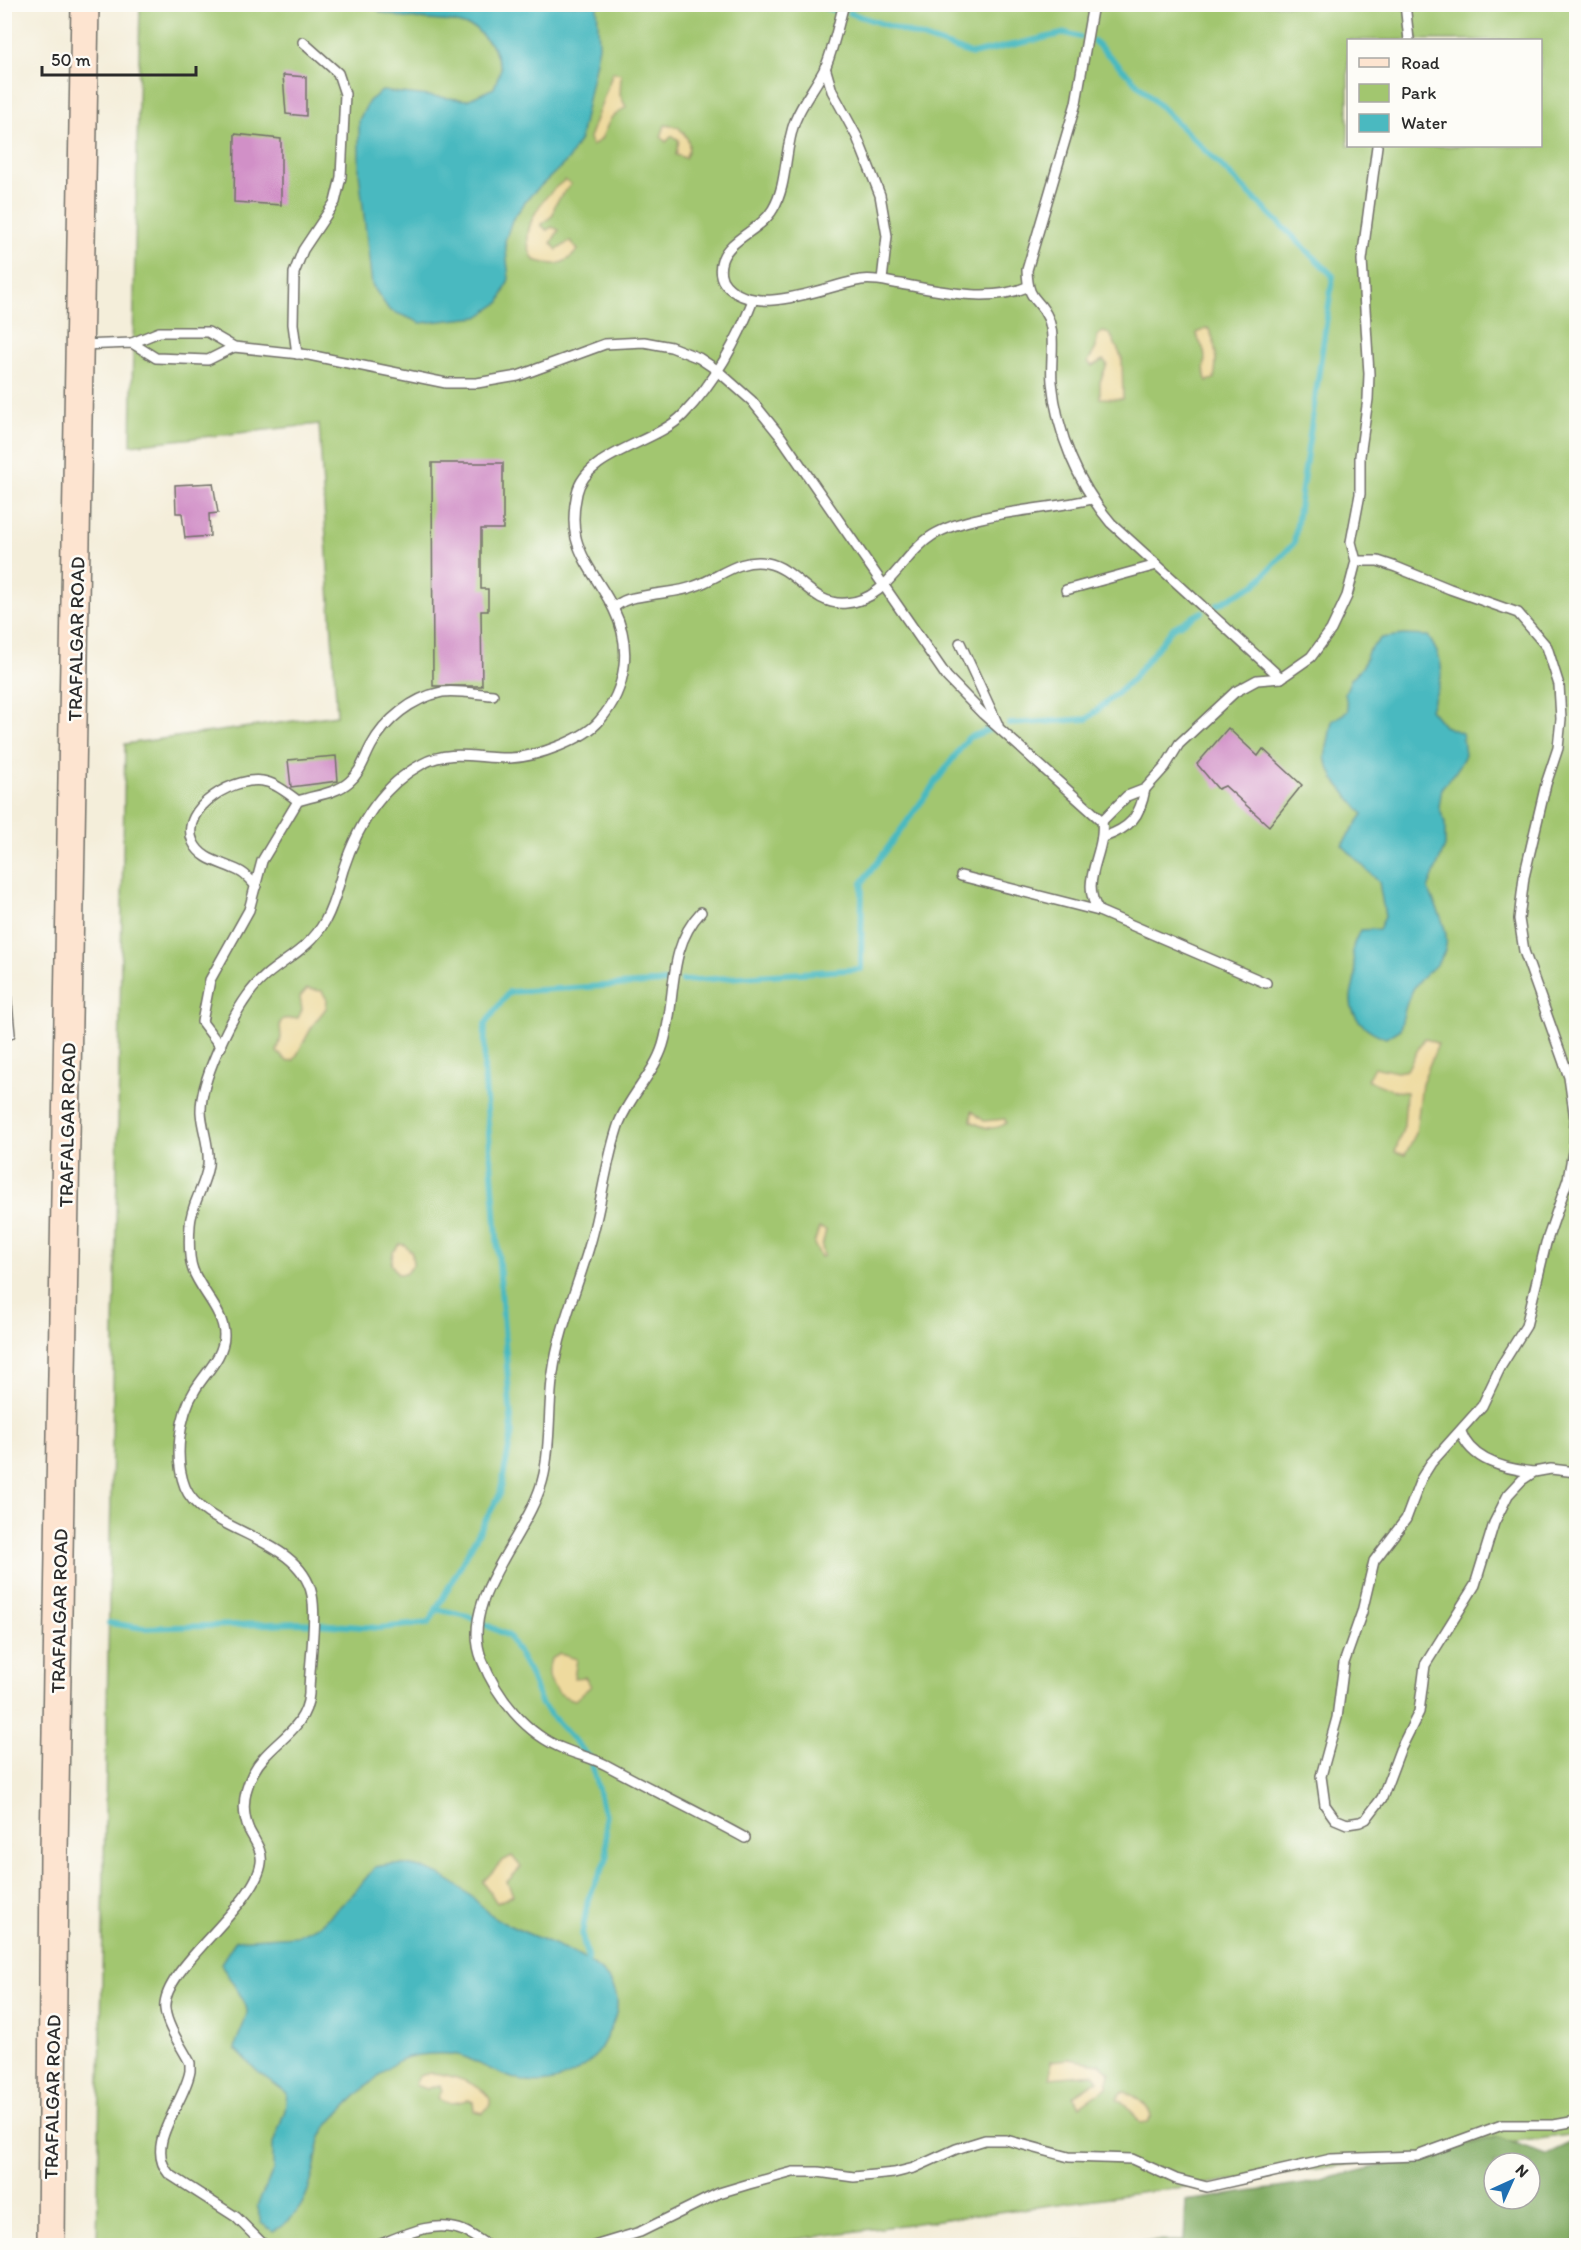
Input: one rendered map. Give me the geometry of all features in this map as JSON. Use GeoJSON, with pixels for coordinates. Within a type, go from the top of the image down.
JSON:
{"type":"FeatureCollection","features":[{"type":"Feature","properties":{"kind":"main road","name":"TRAFALGAR ROAD"},"geometry":{"type":"LineString","coordinates":[[51,2246],[54,1852],[85,4]]}},
{"type":"Feature","properties":{"kind":"lane"},"geometry":{"type":"LineString","coordinates":[[844,4],[826,65],[795,121],[786,154],[781,187],[773,208],[760,225],[726,253],[722,260],[723,282],[739,295],[753,300],[771,300],[813,293],[867,279],[979,294],[1005,293],[1027,287]]}},
{"type":"Feature","properties":{"kind":"lane"},"geometry":{"type":"LineString","coordinates":[[1093,4],[1076,103],[1027,270],[1027,287],[1048,318],[1052,380],[1062,433],[1068,451],[1092,499],[1112,523],[1281,678]]}},
{"type":"Feature","properties":{"kind":"lane"},"geometry":{"type":"LineString","coordinates":[[1405,4],[1409,39]]}},
{"type":"Feature","properties":{"kind":"lane"},"geometry":{"type":"LineString","coordinates":[[297,354],[293,324],[294,273],[303,250],[335,202],[341,177],[345,94],[338,74],[313,48],[303,42]]}},
{"type":"Feature","properties":{"kind":"lane"},"geometry":{"type":"LineString","coordinates":[[826,65],[828,82],[865,155],[880,195],[887,236],[882,280]]}},
{"type":"Feature","properties":{"kind":"lane"},"geometry":{"type":"LineString","coordinates":[[1102,821],[1127,796],[1145,789],[1165,767],[1179,744],[1235,692],[1257,680],[1281,678],[1311,657],[1330,630],[1347,596],[1356,561],[1352,542],[1360,494],[1360,456],[1369,374],[1362,260],[1377,147]]}},
{"type":"Feature","properties":{"kind":"lane"},"geometry":{"type":"LineString","coordinates":[[265,2246],[236,2217],[169,2174],[163,2167],[159,2152],[190,2070],[190,2063],[167,2017],[165,2009],[167,1995],[182,1970],[244,1896],[259,1872],[261,1854],[245,1817],[246,1789],[267,1752],[300,1723],[308,1704],[309,1694],[312,1601],[307,1582],[283,1555],[197,1505],[186,1492],[181,1474],[183,1421],[195,1390],[219,1354],[224,1336],[217,1314],[194,1273],[190,1230],[192,1211],[205,1181],[208,1164],[202,1105],[221,1047],[247,996],[273,970],[300,953],[319,932],[332,907],[357,835],[378,802],[397,780],[421,764],[450,754],[510,758],[534,753],[573,740],[601,719],[618,690],[626,663],[623,638],[614,608],[590,570],[575,535],[578,487],[584,477],[599,464],[676,421],[717,370],[741,329],[753,300]]}},
{"type":"Feature","properties":{"kind":"lane"},"geometry":{"type":"LineString","coordinates":[[81,345],[132,343],[159,332],[208,332],[234,347],[297,354],[446,383],[477,383],[518,376],[605,344],[644,342],[671,347],[699,358],[717,370],[752,401],[781,437],[947,677],[1102,821],[1104,837],[1092,882],[1091,899],[1099,911]]}},
{"type":"Feature","properties":{"kind":"lane"},"geometry":{"type":"LineString","coordinates":[[132,343],[156,358],[208,360],[234,347]]}},
{"type":"Feature","properties":{"kind":"lane"},"geometry":{"type":"LineString","coordinates":[[614,608],[627,599],[693,587],[731,569],[755,562],[777,566],[809,592],[831,602],[855,602],[877,593],[933,535],[972,521],[1092,499]]}},
{"type":"Feature","properties":{"kind":"lane"},"geometry":{"type":"LineString","coordinates":[[1356,561],[1378,561],[1518,613],[1546,646],[1559,686],[1562,706],[1558,748],[1531,847],[1519,919],[1524,951],[1569,1077],[1575,1119],[1574,1146],[1568,1179],[1546,1243],[1526,1326],[1498,1372],[1488,1397],[1461,1432],[1427,1469],[1406,1519],[1374,1561],[1362,1612],[1344,1663],[1337,1718],[1321,1776],[1322,1795],[1329,1813],[1340,1822],[1353,1824],[1366,1819],[1382,1798],[1400,1750],[1419,1712],[1423,1673],[1428,1658],[1475,1585],[1494,1522],[1504,1502],[1522,1480],[1534,1472],[1543,1469],[1576,1472]]}},
{"type":"Feature","properties":{"kind":"lane"},"geometry":{"type":"LineString","coordinates":[[1066,590],[1157,565]]}},
{"type":"Feature","properties":{"kind":"lane"},"geometry":{"type":"LineString","coordinates":[[960,643],[999,727]]}},
{"type":"Feature","properties":{"kind":"lane"},"geometry":{"type":"LineString","coordinates":[[221,1047],[202,1022],[210,980],[249,910],[262,861],[298,801],[332,792],[350,782],[362,766],[370,747],[382,730],[397,713],[419,701],[443,692],[493,695]]}},
{"type":"Feature","properties":{"kind":"lane"},"geometry":{"type":"LineString","coordinates":[[256,886],[245,875],[211,860],[199,851],[192,839],[191,826],[195,817],[211,797],[250,781],[266,781],[298,801]]}},
{"type":"Feature","properties":{"kind":"lane"},"geometry":{"type":"LineString","coordinates":[[1104,837],[1124,830],[1142,808],[1145,789]]}},
{"type":"Feature","properties":{"kind":"lane"},"geometry":{"type":"LineString","coordinates":[[961,876],[1099,911],[1266,983]]}},
{"type":"Feature","properties":{"kind":"lane"},"geometry":{"type":"LineString","coordinates":[[701,912],[691,922],[680,945],[664,1043],[652,1068],[625,1111],[604,1177],[595,1225],[568,1310],[553,1371],[547,1460],[541,1488],[481,1607],[476,1638],[482,1661],[496,1687],[513,1712],[537,1734],[562,1749],[602,1762],[745,1838]]}},
{"type":"Feature","properties":{"kind":"lane"},"geometry":{"type":"LineString","coordinates":[[4,973],[10,1034]]}},
{"type":"Feature","properties":{"kind":"lane"},"geometry":{"type":"LineString","coordinates":[[1461,1432],[1471,1449],[1483,1459],[1534,1472]]}},
{"type":"Feature","properties":{"kind":"lane"},"geometry":{"type":"LineString","coordinates":[[594,2246],[639,2232],[719,2193],[768,2179],[807,2171],[854,2177],[894,2173],[914,2168],[956,2149],[986,2140],[1006,2140],[1069,2157],[1132,2160],[1176,2179],[1207,2187],[1330,2159],[1417,2156],[1502,2125],[1554,2125],[1576,2121]]}},
{"type":"Feature","properties":{"kind":"lane"},"geometry":{"type":"LineString","coordinates":[[376,2246],[423,2228],[445,2227],[463,2231],[489,2246]]}},
{"type":"Feature","properties":{"kind":"green space"},"geometry":{"type":"Polygon","coordinates":[[[140,5],[1576,5],[1576,2134],[754,2245],[97,2246],[125,744],[337,715],[319,424],[131,445],[140,5]]]}},
{"type":"Feature","properties":{"kind":"green space"},"geometry":{"type":"Polygon","coordinates":[[[1498,2137],[1535,2151],[1482,2151],[1482,2211],[1542,2211],[1542,2154],[1545,2155],[1576,2140],[1576,2245],[1058,2246],[1057,2243],[1184,2241],[1186,2201],[1305,2184],[1498,2137]]]}},
{"type":"Feature","properties":{"kind":"sand"},"geometry":{"type":"Polygon","coordinates":[[[613,72],[621,74],[620,95],[626,107],[611,118],[601,139],[592,146],[589,138],[613,72]]]}},
{"type":"Feature","properties":{"kind":"sand"},"geometry":{"type":"Polygon","coordinates":[[[665,125],[678,127],[687,138],[689,149],[685,158],[676,155],[679,140],[672,136],[666,142],[661,137],[665,125]]]}},
{"type":"Feature","properties":{"kind":"sand"},"geometry":{"type":"Polygon","coordinates":[[[565,180],[571,184],[555,204],[553,215],[541,225],[547,230],[552,227],[559,230],[551,243],[557,250],[570,241],[578,250],[568,260],[558,264],[534,260],[529,249],[528,238],[534,216],[540,205],[565,180]]]}},
{"type":"Feature","properties":{"kind":"sand"},"geometry":{"type":"Polygon","coordinates":[[[1208,328],[1215,346],[1216,360],[1214,379],[1207,381],[1204,374],[1204,351],[1197,333],[1208,328]]]}},
{"type":"Feature","properties":{"kind":"sand"},"geometry":{"type":"Polygon","coordinates":[[[1103,332],[1110,334],[1122,358],[1123,399],[1100,398],[1100,382],[1107,364],[1103,360],[1092,366],[1088,362],[1096,348],[1097,336],[1103,332]]]}},
{"type":"Feature","properties":{"kind":"sand"},"geometry":{"type":"Polygon","coordinates":[[[307,989],[322,991],[327,1000],[326,1008],[313,1025],[294,1060],[287,1061],[277,1052],[281,1038],[280,1023],[283,1019],[298,1018],[302,1010],[300,997],[307,989]]]}},
{"type":"Feature","properties":{"kind":"sand"},"geometry":{"type":"Polygon","coordinates":[[[1424,1038],[1438,1044],[1422,1083],[1416,1133],[1405,1155],[1395,1152],[1404,1126],[1406,1092],[1395,1091],[1367,1080],[1374,1067],[1397,1072],[1407,1070],[1424,1038]]]}},
{"type":"Feature","properties":{"kind":"sand"},"geometry":{"type":"Polygon","coordinates":[[[972,1111],[984,1121],[1005,1119],[1006,1123],[993,1128],[979,1126],[971,1121],[972,1111]]]}},
{"type":"Feature","properties":{"kind":"sand"},"geometry":{"type":"Polygon","coordinates":[[[819,1228],[826,1230],[822,1247],[824,1256],[821,1257],[814,1244],[819,1228]]]}},
{"type":"Feature","properties":{"kind":"sand"},"geometry":{"type":"Polygon","coordinates":[[[400,1244],[405,1245],[412,1253],[413,1265],[405,1274],[398,1274],[391,1264],[393,1252],[400,1244]]]}},
{"type":"Feature","properties":{"kind":"sand"},"geometry":{"type":"Polygon","coordinates":[[[560,1654],[577,1659],[574,1678],[585,1677],[591,1686],[575,1700],[561,1695],[550,1679],[551,1659],[560,1654]]]}},
{"type":"Feature","properties":{"kind":"sand"},"geometry":{"type":"Polygon","coordinates":[[[512,1856],[521,1867],[507,1882],[513,1895],[497,1903],[483,1882],[502,1861],[512,1856]]]}},
{"type":"Feature","properties":{"kind":"sand"},"geometry":{"type":"Polygon","coordinates":[[[1069,2059],[1100,2064],[1110,2073],[1107,2087],[1080,2106],[1073,2096],[1098,2080],[1094,2074],[1050,2078],[1050,2061],[1069,2059]]]}},
{"type":"Feature","properties":{"kind":"sand"},"geometry":{"type":"Polygon","coordinates":[[[431,2073],[455,2077],[472,2084],[486,2093],[490,2099],[490,2105],[483,2113],[474,2111],[473,2102],[469,2100],[449,2103],[438,2098],[442,2091],[440,2085],[426,2089],[415,2085],[419,2076],[431,2073]]]}},
{"type":"Feature","properties":{"kind":"sand"},"geometry":{"type":"Polygon","coordinates":[[[1122,2092],[1131,2094],[1144,2104],[1151,2117],[1148,2122],[1140,2123],[1131,2110],[1117,2099],[1122,2092]]]}},
{"type":"Feature","properties":{"kind":"water"},"geometry":{"type":"Polygon","coordinates":[[[369,5],[597,5],[599,46],[580,139],[568,160],[529,197],[512,220],[505,241],[509,279],[500,302],[478,317],[421,323],[389,310],[372,285],[359,172],[359,120],[369,101],[382,91],[467,100],[494,88],[501,68],[493,47],[475,28],[453,22],[404,18],[381,12],[369,5]]]}},
{"type":"Feature","properties":{"kind":"water"},"geometry":{"type":"Polygon","coordinates":[[[1403,635],[1428,636],[1439,656],[1440,680],[1430,709],[1444,726],[1462,733],[1465,755],[1455,773],[1442,787],[1439,807],[1445,823],[1445,846],[1428,889],[1443,924],[1446,946],[1438,962],[1418,982],[1411,993],[1400,1029],[1386,1038],[1362,1024],[1357,1019],[1352,1006],[1351,996],[1355,975],[1354,942],[1361,930],[1379,929],[1385,917],[1379,882],[1342,845],[1363,814],[1334,779],[1325,758],[1332,721],[1348,711],[1345,693],[1351,679],[1363,666],[1368,652],[1381,638],[1403,635]]]}},
{"type":"Feature","properties":{"kind":"water"},"geometry":{"type":"Polygon","coordinates":[[[392,1864],[426,1869],[436,1873],[464,1890],[497,1919],[558,1946],[599,1969],[612,1984],[617,2003],[612,2025],[590,2062],[569,2076],[554,2081],[525,2082],[452,2054],[420,2055],[396,2062],[337,2115],[324,2131],[312,2180],[301,2206],[289,2220],[273,2231],[261,2223],[257,2206],[273,2171],[273,2144],[285,2110],[287,2093],[258,2072],[235,2049],[247,2013],[241,1996],[221,1963],[236,1940],[296,1936],[320,1925],[353,1894],[375,1867],[392,1864]]]}},
{"type":"Feature","properties":{"kind":"building"},"geometry":{"type":"Polygon","coordinates":[[[283,75],[306,77],[306,116],[286,114],[283,75]]]}},
{"type":"Feature","properties":{"kind":"building"},"geometry":{"type":"Polygon","coordinates":[[[235,134],[281,139],[281,205],[234,202],[235,134]]]}},
{"type":"Feature","properties":{"kind":"building"},"geometry":{"type":"Polygon","coordinates":[[[432,463],[503,463],[503,529],[481,529],[481,589],[488,589],[488,611],[481,611],[482,686],[433,686],[432,463]]]}},
{"type":"Feature","properties":{"kind":"building"},"geometry":{"type":"Polygon","coordinates":[[[213,483],[218,513],[209,514],[210,536],[185,538],[182,513],[176,513],[175,485],[213,483]]]}},
{"type":"Feature","properties":{"kind":"building"},"geometry":{"type":"Polygon","coordinates":[[[1228,728],[1258,756],[1263,749],[1302,785],[1269,826],[1225,786],[1218,789],[1197,764],[1228,728]]]}},
{"type":"Feature","properties":{"kind":"building"},"geometry":{"type":"Polygon","coordinates":[[[336,756],[338,781],[291,787],[288,760],[336,756]]]}},
{"type":"Feature","properties":{"kind":"waterway"},"geometry":{"type":"LineString","coordinates":[[813,4],[833,10]]}},
{"type":"Feature","properties":{"kind":"waterway"},"geometry":{"type":"LineString","coordinates":[[850,13],[972,54],[1066,33],[1080,37]]}},
{"type":"Feature","properties":{"kind":"waterway"},"geometry":{"type":"LineString","coordinates":[[1094,41],[1333,276],[1294,543],[1256,584],[1217,605]]}},
{"type":"Feature","properties":{"kind":"waterway"},"geometry":{"type":"LineString","coordinates":[[1009,724],[1087,719],[1131,681],[1173,628],[1202,612]]}},
{"type":"Feature","properties":{"kind":"waterway"},"geometry":{"type":"LineString","coordinates":[[682,981],[861,969],[862,883],[968,738],[991,729]]}},
{"type":"Feature","properties":{"kind":"waterway"},"geometry":{"type":"LineString","coordinates":[[109,1623],[143,1628],[299,1623],[379,1628],[429,1623],[500,1494],[512,1432],[484,1070],[485,1024],[509,992],[665,982]]}},
{"type":"Feature","properties":{"kind":"waterway"},"geometry":{"type":"LineString","coordinates":[[436,1609],[468,1616],[509,1636],[528,1670],[542,1705],[590,1758],[605,1816],[607,1859],[588,1899],[582,1935],[588,1960]]}}]}
